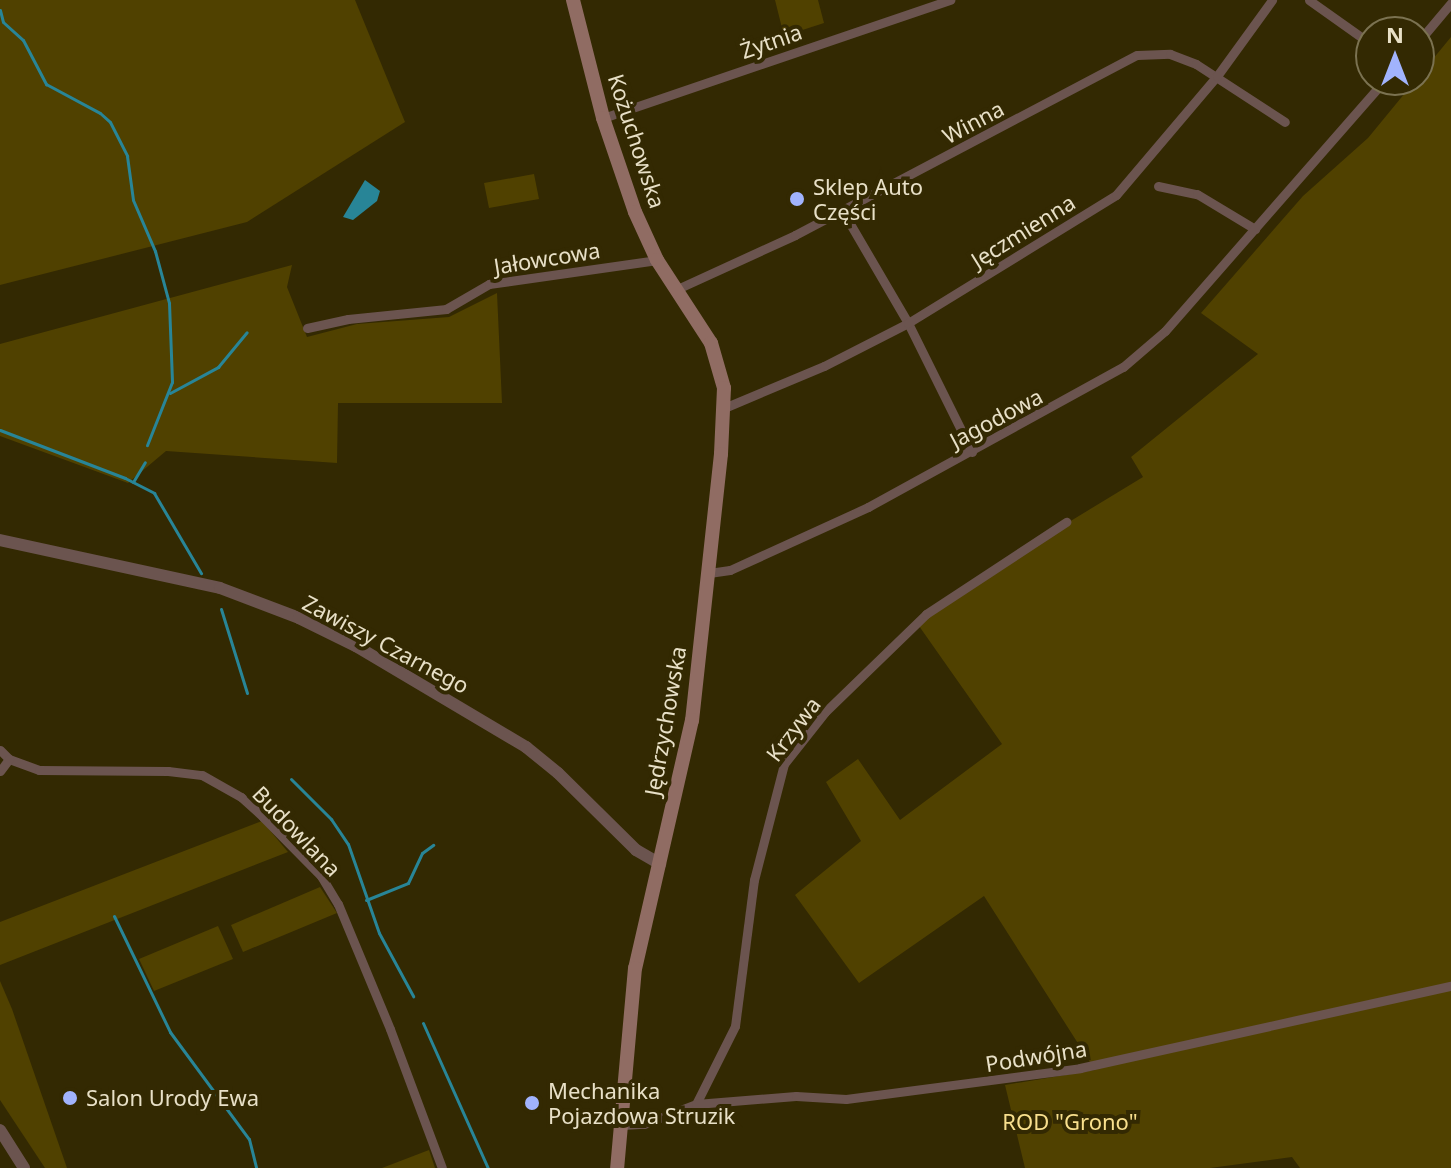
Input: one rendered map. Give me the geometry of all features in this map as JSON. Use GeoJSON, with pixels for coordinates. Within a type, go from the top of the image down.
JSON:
{"type":"FeatureCollection","features":[{"type":"Feature","properties":{"kind":"main road","name":"Kożuchowska"},"geometry":{"type":"LineString","coordinates":[[573,0],[603,118],[635,212],[675,290]]}},
{"type":"Feature","properties":{"kind":"main road","name":"Jędrzychowska"},"geometry":{"type":"LineString","coordinates":[[617,1168],[635,968],[689,740],[724,408],[722,374],[715,352],[675,290]]}},
{"type":"Feature","properties":{"kind":"street","name":"Żytnia"},"geometry":{"type":"LineString","coordinates":[[603,118],[950,0]]}},
{"type":"Feature","properties":{"kind":"street","name":"Jęczmienna"},"geometry":{"type":"LineString","coordinates":[[724,408],[824,366],[908,323],[1116,195],[1217,76],[1272,0]]}},
{"type":"Feature","properties":{"kind":"street"},"geometry":{"type":"LineString","coordinates":[[1309,0],[1355,33]]}},
{"type":"Feature","properties":{"kind":"street"},"geometry":{"type":"LineString","coordinates":[[1435,22],[1451,3]]}},
{"type":"Feature","properties":{"kind":"street","name":"Winna"},"geometry":{"type":"LineString","coordinates":[[675,290],[904,179],[1137,55],[1170,54],[1217,76],[1285,122]]}},
{"type":"Feature","properties":{"kind":"street","name":"Jagodowa"},"geometry":{"type":"LineString","coordinates":[[709,573],[748,562],[878,502],[1123,367],[1165,331],[1371,96]]}},
{"type":"Feature","properties":{"kind":"street"},"geometry":{"type":"LineString","coordinates":[[1158,186],[1197,194],[1255,229]]}},
{"type":"Feature","properties":{"kind":"street"},"geometry":{"type":"LineString","coordinates":[[842,210],[908,323],[972,452]]}},
{"type":"Feature","properties":{"kind":"street","name":"Jałowcowa"},"geometry":{"type":"LineString","coordinates":[[307,328],[348,319],[446,309],[489,284],[657,260]]}},
{"type":"Feature","properties":{"kind":"street","name":"Krzywa"},"geometry":{"type":"LineString","coordinates":[[696,1104],[735,1026],[758,856],[780,774],[789,756],[825,712],[926,614],[1066,522]]}},
{"type":"Feature","properties":{"kind":"street","name":"Zawiszy Czarnego"},"geometry":{"type":"LineString","coordinates":[[0,540],[207,584],[299,618],[342,639],[526,747],[558,773],[633,847],[660,864]]}},
{"type":"Feature","properties":{"kind":"street","name":"Budowlana"},"geometry":{"type":"LineString","coordinates":[[0,750],[9,759],[39,770],[168,771],[202,775],[241,797],[263,817],[321,876],[338,904],[390,1029],[442,1168]]}},
{"type":"Feature","properties":{"kind":"street"},"geometry":{"type":"LineString","coordinates":[[0,771],[9,759]]}},
{"type":"Feature","properties":{"kind":"street","name":"Podwójna"},"geometry":{"type":"LineString","coordinates":[[622,1125],[644,1124],[696,1104],[796,1096],[846,1099],[1036,1075],[1171,1051],[1451,986]]}},
{"type":"Feature","properties":{"kind":"street"},"geometry":{"type":"LineString","coordinates":[[0,1130],[24,1168]]}},
{"type":"Feature","properties":{"kind":"green space"},"geometry":{"type":"Polygon","coordinates":[[[0,0],[355,0],[405,122],[247,222],[0,285],[0,0]]]}},
{"type":"Feature","properties":{"kind":"green space"},"geometry":{"type":"Polygon","coordinates":[[[775,0],[818,0],[824,23],[784,36],[775,0]]]}},
{"type":"Feature","properties":{"kind":"green space","name":"ROD \"Grono\""},"geometry":{"type":"Polygon","coordinates":[[[1451,37],[1451,1168],[1300,1168],[1292,1157],[1210,1168],[1025,1168],[1005,1085],[1095,1070],[984,896],[859,983],[795,895],[861,841],[826,782],[858,759],[900,820],[1002,744],[919,626],[946,601],[1008,559],[1143,477],[1131,457],[1258,354],[1201,313],[1303,196],[1368,138],[1403,96],[1435,96],[1435,56],[1451,37]]]}},
{"type":"Feature","properties":{"kind":"green space"},"geometry":{"type":"Polygon","coordinates":[[[534,174],[539,199],[489,208],[484,183],[534,174]]]}},
{"type":"Feature","properties":{"kind":"green space"},"geometry":{"type":"Polygon","coordinates":[[[292,265],[287,287],[307,337],[357,324],[449,317],[497,293],[502,403],[338,403],[337,463],[166,451],[128,483],[0,436],[0,344],[292,265]]]}},
{"type":"Feature","properties":{"kind":"green space"},"geometry":{"type":"Polygon","coordinates":[[[262,821],[288,852],[0,965],[0,922],[262,821]]]}},
{"type":"Feature","properties":{"kind":"green space"},"geometry":{"type":"Polygon","coordinates":[[[320,887],[337,913],[243,952],[231,925],[320,887]]]}},
{"type":"Feature","properties":{"kind":"green space"},"geometry":{"type":"Polygon","coordinates":[[[218,926],[233,959],[154,991],[139,959],[218,926]]]}},
{"type":"Feature","properties":{"kind":"green space"},"geometry":{"type":"Polygon","coordinates":[[[0,981],[67,1168],[45,1168],[0,1100],[0,981]]]}},
{"type":"Feature","properties":{"kind":"green space"},"geometry":{"type":"Polygon","coordinates":[[[429,1150],[435,1168],[382,1168],[429,1150]]]}},
{"type":"Feature","properties":{"kind":"water"},"geometry":{"type":"Polygon","coordinates":[[[365,180],[380,191],[377,201],[353,220],[343,217],[365,180]]]}},
{"type":"Feature","properties":{"kind":"waterway"},"geometry":{"type":"LineString","coordinates":[[0,10],[3,22],[23,40],[46,84],[100,113],[110,122],[127,156],[133,200],[155,251],[169,303],[172,382],[147,445]]}},
{"type":"Feature","properties":{"kind":"waterway"},"geometry":{"type":"LineString","coordinates":[[170,393],[218,367],[247,332]]}},
{"type":"Feature","properties":{"kind":"waterway"},"geometry":{"type":"LineString","coordinates":[[0,430],[125,478],[154,493],[201,573]]}},
{"type":"Feature","properties":{"kind":"waterway"},"geometry":{"type":"LineString","coordinates":[[133,482],[145,462]]}},
{"type":"Feature","properties":{"kind":"waterway"},"geometry":{"type":"LineString","coordinates":[[221,609],[247,693]]}},
{"type":"Feature","properties":{"kind":"waterway"},"geometry":{"type":"LineString","coordinates":[[291,779],[331,819],[348,844],[379,933],[413,996]]}},
{"type":"Feature","properties":{"kind":"waterway"},"geometry":{"type":"LineString","coordinates":[[366,900],[408,883],[422,853],[433,845]]}},
{"type":"Feature","properties":{"kind":"waterway"},"geometry":{"type":"LineString","coordinates":[[114,916],[170,1032],[249,1139],[256,1168]]}},
{"type":"Feature","properties":{"kind":"waterway"},"geometry":{"type":"LineString","coordinates":[[423,1023],[488,1168]]}},
{"type":"Feature","properties":{"kind":"place","name":"Sklep Auto Części"},"geometry":{"type":"Point","coordinates":[797,199]}},
{"type":"Feature","properties":{"kind":"place","name":"Salon Urody Ewa"},"geometry":{"type":"Point","coordinates":[70,1098]}},
{"type":"Feature","properties":{"kind":"place","name":"Mechanika Pojazdowa Struzik"},"geometry":{"type":"Point","coordinates":[532,1103]}}]}
